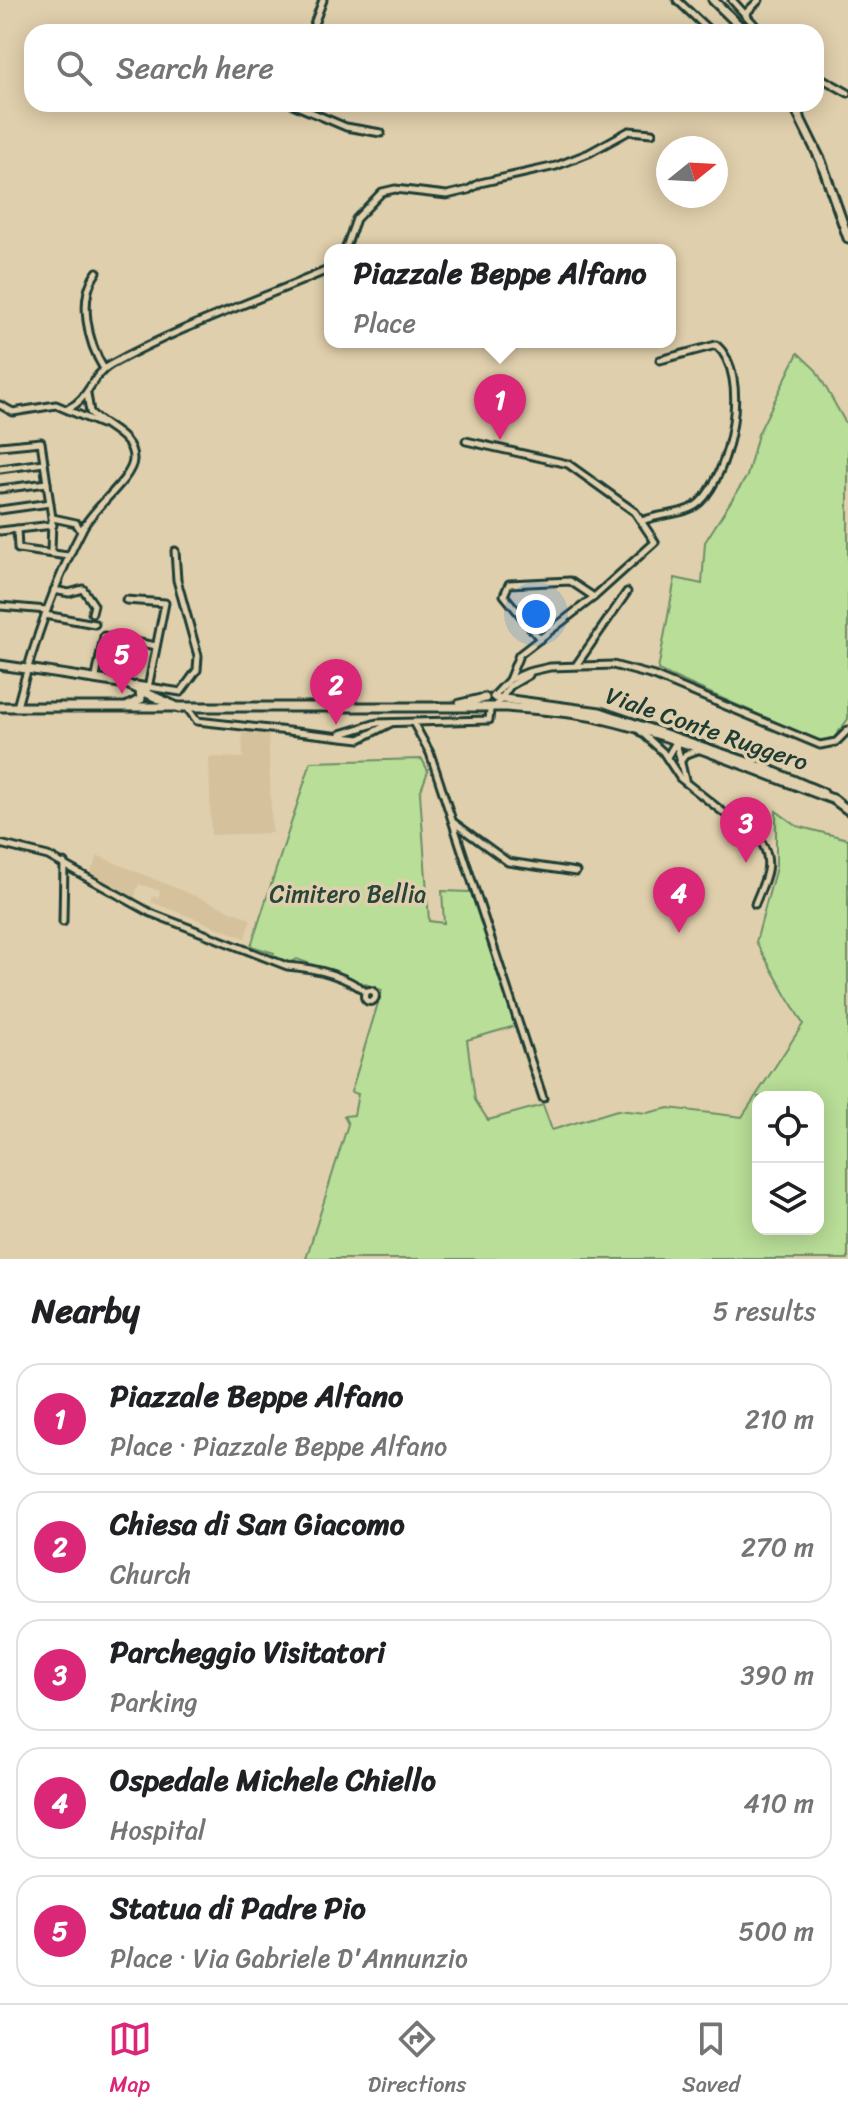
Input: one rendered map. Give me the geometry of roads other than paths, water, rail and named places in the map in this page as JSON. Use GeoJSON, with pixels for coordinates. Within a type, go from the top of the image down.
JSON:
{"type":"FeatureCollection","features":[{"type":"Feature","properties":{"kind":"main road"},"geometry":{"type":"LineString","coordinates":[[713,0],[738,24]]}},
{"type":"Feature","properties":{"kind":"main road"},"geometry":{"type":"LineString","coordinates":[[797,112],[821,161],[848,238]]}},
{"type":"Feature","properties":{"kind":"main road"},"geometry":{"type":"LineString","coordinates":[[0,665],[127,684],[186,709]]}},
{"type":"Feature","properties":{"kind":"main road"},"geometry":{"type":"LineString","coordinates":[[126,707],[141,699],[145,690]]}},
{"type":"Feature","properties":{"kind":"main road"},"geometry":{"type":"LineString","coordinates":[[8,707],[426,708],[492,703]]}},
{"type":"Feature","properties":{"kind":"main road","name":"Viale Conte Ruggero"},"geometry":{"type":"LineString","coordinates":[[492,703],[586,709],[626,719],[759,766],[815,788],[835,800]]}},
{"type":"Feature","properties":{"kind":"main road","name":"Viale Conte Ruggero"},"geometry":{"type":"LineString","coordinates":[[492,703],[594,717],[638,729],[835,800]]}},
{"type":"Feature","properties":{"kind":"main road"},"geometry":{"type":"LineString","coordinates":[[835,800],[848,810]]}},
{"type":"Feature","properties":{"kind":"street"},"geometry":{"type":"LineString","coordinates":[[314,24],[323,0]]}},
{"type":"Feature","properties":{"kind":"street"},"geometry":{"type":"LineString","coordinates":[[677,0],[702,24]]}},
{"type":"Feature","properties":{"kind":"street"},"geometry":{"type":"LineString","coordinates":[[732,0],[755,24]]}},
{"type":"Feature","properties":{"kind":"street"},"geometry":{"type":"LineString","coordinates":[[746,13],[759,0]]}},
{"type":"Feature","properties":{"kind":"street"},"geometry":{"type":"LineString","coordinates":[[824,80],[848,93]]}},
{"type":"Feature","properties":{"kind":"street"},"geometry":{"type":"LineString","coordinates":[[311,112],[346,127],[381,133]]}},
{"type":"Feature","properties":{"kind":"street"},"geometry":{"type":"LineString","coordinates":[[347,244],[356,219],[382,192],[403,189],[447,195],[468,190],[480,183],[556,166],[589,153],[629,131],[652,133]]}},
{"type":"Feature","properties":{"kind":"street"},"geometry":{"type":"LineString","coordinates":[[69,408],[87,394],[104,369],[194,323],[324,271]]}},
{"type":"Feature","properties":{"kind":"street"},"geometry":{"type":"LineString","coordinates":[[97,272],[87,314],[88,333],[104,369]]}},
{"type":"Feature","properties":{"kind":"street"},"geometry":{"type":"LineString","coordinates":[[642,521],[693,506],[702,499],[730,442],[736,407],[731,377],[722,352],[716,345],[660,360]]}},
{"type":"Feature","properties":{"kind":"street"},"geometry":{"type":"LineString","coordinates":[[8,707],[27,668],[68,556],[91,515],[128,475],[133,462],[127,441],[90,412],[87,394]]}},
{"type":"Feature","properties":{"kind":"street"},"geometry":{"type":"LineString","coordinates":[[0,405],[13,412],[51,404],[69,408],[106,426]]}},
{"type":"Feature","properties":{"kind":"street"},"geometry":{"type":"LineString","coordinates":[[340,735],[360,725],[489,720],[492,703],[509,680],[519,655],[594,597],[654,544],[642,521],[628,506],[568,464],[466,441]]}},
{"type":"Feature","properties":{"kind":"street"},"geometry":{"type":"LineString","coordinates":[[0,446],[41,442],[53,525],[51,553]]}},
{"type":"Feature","properties":{"kind":"street"},"geometry":{"type":"LineString","coordinates":[[0,469],[44,463]]}},
{"type":"Feature","properties":{"kind":"street"},"geometry":{"type":"LineString","coordinates":[[0,489],[47,483]]}},
{"type":"Feature","properties":{"kind":"street"},"geometry":{"type":"LineString","coordinates":[[0,510],[50,503]]}},
{"type":"Feature","properties":{"kind":"street"},"geometry":{"type":"LineString","coordinates":[[52,518],[56,522],[76,523],[81,532]]}},
{"type":"Feature","properties":{"kind":"street"},"geometry":{"type":"LineString","coordinates":[[0,531],[53,525]]}},
{"type":"Feature","properties":{"kind":"street"},"geometry":{"type":"LineString","coordinates":[[17,529],[18,549],[68,556]]}},
{"type":"Feature","properties":{"kind":"street"},"geometry":{"type":"LineString","coordinates":[[126,600],[165,603],[145,690],[181,692],[197,670],[198,656],[177,580],[175,551]]}},
{"type":"Feature","properties":{"kind":"street"},"geometry":{"type":"LineString","coordinates":[[540,639],[504,595],[509,584],[570,581],[594,597]]}},
{"type":"Feature","properties":{"kind":"street"},"geometry":{"type":"LineString","coordinates":[[54,590],[69,593],[83,589],[94,605],[92,613]]}},
{"type":"Feature","properties":{"kind":"street"},"geometry":{"type":"LineString","coordinates":[[577,665],[627,592]]}},
{"type":"Feature","properties":{"kind":"street"},"geometry":{"type":"LineString","coordinates":[[0,606],[95,624]]}},
{"type":"Feature","properties":{"kind":"street"},"geometry":{"type":"LineString","coordinates":[[96,677],[104,636],[156,646]]}},
{"type":"Feature","properties":{"kind":"street"},"geometry":{"type":"LineString","coordinates":[[509,680],[541,669],[613,665],[654,676],[820,745],[836,742],[848,730]]}},
{"type":"Feature","properties":{"kind":"street"},"geometry":{"type":"LineString","coordinates":[[492,703],[515,682],[541,669]]}},
{"type":"Feature","properties":{"kind":"street"},"geometry":{"type":"LineString","coordinates":[[186,709],[197,721],[360,739],[391,723]]}},
{"type":"Feature","properties":{"kind":"street"},"geometry":{"type":"LineString","coordinates":[[626,719],[676,742],[759,766]]}},
{"type":"Feature","properties":{"kind":"street"},"geometry":{"type":"LineString","coordinates":[[414,724],[430,753],[543,1098]]}},
{"type":"Feature","properties":{"kind":"street"},"geometry":{"type":"LineString","coordinates":[[638,729],[658,746],[674,772],[758,839],[766,850],[769,869],[755,904]]}},
{"type":"Feature","properties":{"kind":"street"},"geometry":{"type":"LineString","coordinates":[[667,759],[676,742]]}},
{"type":"Feature","properties":{"kind":"street"},"geometry":{"type":"LineString","coordinates":[[676,742],[680,763],[690,786]]}},
{"type":"Feature","properties":{"kind":"street"},"geometry":{"type":"LineString","coordinates":[[680,763],[686,754],[698,750]]}},
{"type":"Feature","properties":{"kind":"street"},"geometry":{"type":"LineString","coordinates":[[452,821],[508,862],[576,872]]}},
{"type":"Feature","properties":{"kind":"street"},"geometry":{"type":"LineString","coordinates":[[0,844],[64,863],[151,913],[287,966],[310,967],[335,976],[366,992]]}},
{"type":"Feature","properties":{"kind":"street"},"geometry":{"type":"LineString","coordinates":[[63,922],[64,863]]}},
{"type":"Feature","properties":{"kind":"place","name":"Piazzale Beppe Alfano"},"geometry":{"type":"Point","coordinates":[500,440]}},
{"type":"Feature","properties":{"kind":"place","name":"Statua di Padre Pio"},"geometry":{"type":"Point","coordinates":[122,694]}},
{"type":"Feature","properties":{"kind":"place","name":"Chiesa di San Giacomo"},"geometry":{"type":"Point","coordinates":[336,725]}},
{"type":"Feature","properties":{"kind":"place","name":"Parcheggio Visitatori"},"geometry":{"type":"Point","coordinates":[746,863]}},
{"type":"Feature","properties":{"kind":"place","name":"Ospedale Michele Chiello"},"geometry":{"type":"Point","coordinates":[679,933]}},
{"type":"Feature","properties":{"kind":"park label","name":"Cimitero Bellia"},"geometry":{"type":"Point","coordinates":[348,894]}}]}
